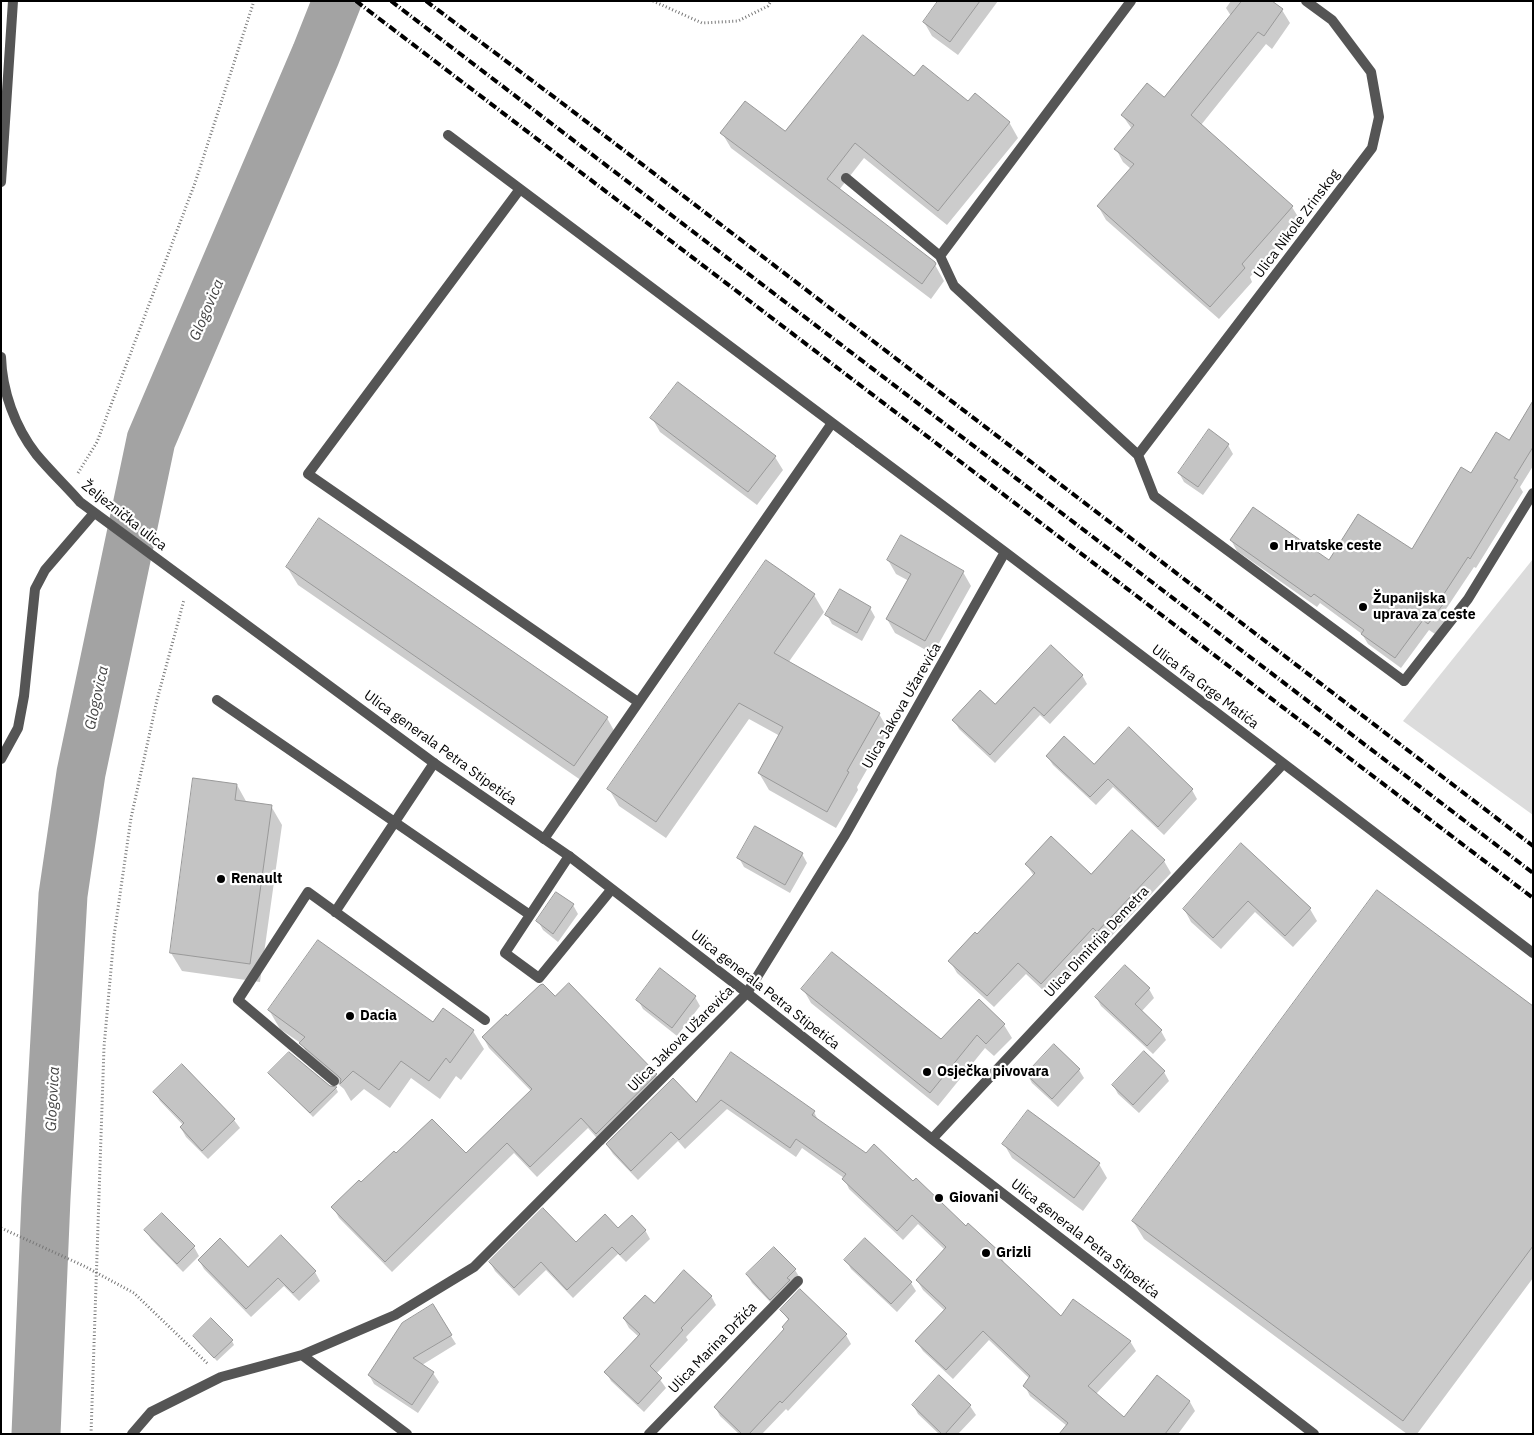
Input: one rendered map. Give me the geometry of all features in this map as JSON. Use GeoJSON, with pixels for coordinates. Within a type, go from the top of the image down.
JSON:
{"type":"FeatureCollection","features":[{"type":"Feature","properties":{"kind":"street"},"geometry":{"type":"LineString","coordinates":[[1,182],[13,1]]}},
{"type":"Feature","properties":{"kind":"street"},"geometry":{"type":"LineString","coordinates":[[940,256],[1131,1]]}},
{"type":"Feature","properties":{"kind":"street","name":"Ulica Nikole Zrinskog"},"geometry":{"type":"LineString","coordinates":[[1138,455],[1372,148],[1379,116],[1371,72],[1332,20],[1306,1]]}},
{"type":"Feature","properties":{"kind":"street","name":"Ulica fra Grge Matića"},"geometry":{"type":"LineString","coordinates":[[448,135],[1005,552],[1533,953]]}},
{"type":"Feature","properties":{"kind":"street"},"geometry":{"type":"LineString","coordinates":[[846,178],[940,256],[954,286],[1138,455],[1154,496],[1404,681],[1468,599],[1533,493]]}},
{"type":"Feature","properties":{"kind":"street"},"geometry":{"type":"LineString","coordinates":[[520,190],[308,474],[638,702]]}},
{"type":"Feature","properties":{"kind":"street","name":"Željeznička ulica"},"geometry":{"type":"LineString","coordinates":[[1,357],[8,400],[19,428],[35,453],[80,502],[189,583]]}},
{"type":"Feature","properties":{"kind":"street"},"geometry":{"type":"LineString","coordinates":[[544,839],[832,423]]}},
{"type":"Feature","properties":{"kind":"street"},"geometry":{"type":"LineString","coordinates":[[1,759],[18,728],[20,720],[35,589],[45,570],[94,512]]}},
{"type":"Feature","properties":{"kind":"street","name":"Ulica Jakova Užarevića"},"geometry":{"type":"LineString","coordinates":[[132,1434],[151,1412],[221,1377],[302,1355],[394,1315],[474,1267],[747,993],[845,835],[1005,552]]}},
{"type":"Feature","properties":{"kind":"street","name":"Ulica generala Petra Stipetića"},"geometry":{"type":"LineString","coordinates":[[189,583],[434,762],[568,856],[747,993],[1311,1433]]}},
{"type":"Feature","properties":{"kind":"street"},"geometry":{"type":"LineString","coordinates":[[217,700],[530,915]]}},
{"type":"Feature","properties":{"kind":"street"},"geometry":{"type":"LineString","coordinates":[[335,912],[434,762]]}},
{"type":"Feature","properties":{"kind":"street","name":"Ulica Dimitrija Demetra"},"geometry":{"type":"LineString","coordinates":[[932,1139],[1283,764]]}},
{"type":"Feature","properties":{"kind":"street"},"geometry":{"type":"LineString","coordinates":[[568,856],[505,953],[538,978],[612,890]]}},
{"type":"Feature","properties":{"kind":"street"},"geometry":{"type":"LineString","coordinates":[[334,1081],[238,1000],[308,892],[486,1020]]}},
{"type":"Feature","properties":{"kind":"street","name":"Ulica Marina Držića"},"geometry":{"type":"LineString","coordinates":[[649,1434],[798,1282]]}},
{"type":"Feature","properties":{"kind":"street"},"geometry":{"type":"LineString","coordinates":[[302,1355],[407,1434]]}},
{"type":"Feature","properties":{"kind":"path"},"geometry":{"type":"LineString","coordinates":[[68,488],[97,442],[195,183],[249,11],[254,1]]}},
{"type":"Feature","properties":{"kind":"path"},"geometry":{"type":"LineString","coordinates":[[653,1],[702,23],[738,21],[768,6],[771,1]]}},
{"type":"Feature","properties":{"kind":"path"},"geometry":{"type":"LineString","coordinates":[[91,1434],[104,1047],[114,936],[131,818],[157,700],[189,583]]}},
{"type":"Feature","properties":{"kind":"path"},"geometry":{"type":"LineString","coordinates":[[1,1228],[84,1266],[134,1293],[221,1377]]}},
{"type":"Feature","properties":{"kind":"shaded area"},"geometry":{"type":"Polygon","coordinates":[[[1533,559],[1533,815],[1403,721],[1533,559]]]}},
{"type":"Feature","properties":{"kind":"building"},"geometry":{"type":"Polygon","coordinates":[[[938,1],[980,1],[950,42],[923,22],[938,1]]]}},
{"type":"Feature","properties":{"kind":"building"},"geometry":{"type":"Polygon","coordinates":[[[1242,1],[1272,1],[1283,9],[1264,36],[1258,32],[1191,115],[1293,206],[1242,264],[1245,268],[1210,307],[1097,206],[1134,164],[1114,149],[1134,125],[1121,115],[1147,83],[1164,97],[1242,1]]]}},
{"type":"Feature","properties":{"kind":"building"},"geometry":{"type":"Polygon","coordinates":[[[863,35],[914,76],[923,65],[968,101],[975,93],[1010,122],[938,211],[855,143],[827,179],[935,262],[936,264],[922,284],[720,133],[745,101],[785,131],[863,35]]]}},
{"type":"Feature","properties":{"kind":"building"},"geometry":{"type":"Polygon","coordinates":[[[678,382],[776,456],[748,492],[650,418],[678,382]]]}},
{"type":"Feature","properties":{"kind":"building"},"geometry":{"type":"Polygon","coordinates":[[[1533,401],[1533,447],[1514,478],[1518,480],[1470,559],[1468,557],[1440,600],[1444,603],[1428,624],[1423,620],[1395,658],[1361,634],[1364,630],[1314,594],[1311,597],[1230,540],[1253,507],[1329,560],[1358,514],[1412,549],[1461,467],[1471,473],[1496,432],[1509,440],[1533,401]]]}},
{"type":"Feature","properties":{"kind":"building"},"geometry":{"type":"Polygon","coordinates":[[[1209,429],[1229,444],[1198,487],[1178,473],[1209,429]]]}},
{"type":"Feature","properties":{"kind":"building"},"geometry":{"type":"Polygon","coordinates":[[[319,518],[608,717],[574,766],[286,567],[319,518]]]}},
{"type":"Feature","properties":{"kind":"building"},"geometry":{"type":"Polygon","coordinates":[[[901,535],[964,571],[925,641],[886,619],[911,574],[887,560],[901,535]]]}},
{"type":"Feature","properties":{"kind":"building"},"geometry":{"type":"Polygon","coordinates":[[[766,560],[815,594],[774,653],[880,713],[847,771],[849,772],[827,812],[758,773],[783,727],[739,703],[656,822],[607,789],[766,560]]]}},
{"type":"Feature","properties":{"kind":"building"},"geometry":{"type":"Polygon","coordinates":[[[840,589],[871,607],[857,633],[825,615],[840,589]]]}},
{"type":"Feature","properties":{"kind":"building"},"geometry":{"type":"Polygon","coordinates":[[[1051,645],[1083,675],[1044,716],[1034,707],[990,755],[952,720],[980,690],[995,704],[1051,645]]]}},
{"type":"Feature","properties":{"kind":"building"},"geometry":{"type":"Polygon","coordinates":[[[1129,727],[1193,789],[1158,827],[1108,779],[1090,797],[1046,756],[1064,736],[1094,764],[1129,727]]]}},
{"type":"Feature","properties":{"kind":"building","name":"Renault"},"geometry":{"type":"Polygon","coordinates":[[[193,778],[237,784],[235,800],[272,805],[250,964],[170,953],[193,778]]]}},
{"type":"Feature","properties":{"kind":"building"},"geometry":{"type":"Polygon","coordinates":[[[755,826],[803,853],[785,885],[737,858],[755,826]]]}},
{"type":"Feature","properties":{"kind":"building"},"geometry":{"type":"Polygon","coordinates":[[[1132,830],[1165,860],[1097,932],[1093,928],[1041,984],[1018,963],[987,996],[948,961],[975,932],[977,934],[1035,873],[1025,864],[1051,836],[1091,874],[1132,830]]]}},
{"type":"Feature","properties":{"kind":"building"},"geometry":{"type":"Polygon","coordinates":[[[1241,843],[1311,908],[1285,936],[1248,901],[1213,938],[1183,909],[1241,843]]]}},
{"type":"Feature","properties":{"kind":"building"},"geometry":{"type":"Polygon","coordinates":[[[1377,890],[1533,1006],[1533,1246],[1403,1421],[1132,1221],[1377,890]]]}},
{"type":"Feature","properties":{"kind":"building"},"geometry":{"type":"Polygon","coordinates":[[[556,892],[574,904],[553,934],[536,921],[556,892]]]}},
{"type":"Feature","properties":{"kind":"building","name":"Dacia"},"geometry":{"type":"Polygon","coordinates":[[[318,940],[433,1022],[443,1008],[474,1030],[450,1063],[446,1058],[429,1081],[401,1061],[379,1090],[353,1071],[340,1084],[341,1079],[338,1076],[299,1043],[305,1037],[268,1010],[318,940]]]}},
{"type":"Feature","properties":{"kind":"building"},"geometry":{"type":"Polygon","coordinates":[[[832,952],[941,1039],[979,999],[1005,1024],[986,1044],[977,1035],[930,1093],[801,989],[832,952]]]}},
{"type":"Feature","properties":{"kind":"building"},"geometry":{"type":"Polygon","coordinates":[[[1125,965],[1150,988],[1135,1004],[1162,1030],[1147,1046],[1095,997],[1125,965]]]}},
{"type":"Feature","properties":{"kind":"building"},"geometry":{"type":"Polygon","coordinates":[[[660,968],[696,996],[672,1028],[636,1000],[660,968]]]}},
{"type":"Feature","properties":{"kind":"building"},"geometry":{"type":"Polygon","coordinates":[[[569,983],[657,1074],[596,1134],[581,1118],[530,1167],[507,1143],[385,1262],[331,1207],[359,1180],[361,1182],[394,1151],[396,1153],[432,1119],[466,1153],[532,1089],[482,1037],[540,985],[543,984],[555,996],[569,983]]]}},
{"type":"Feature","properties":{"kind":"building"},"geometry":{"type":"Polygon","coordinates":[[[1054,1044],[1080,1069],[1052,1099],[1026,1074],[1054,1044]]]}},
{"type":"Feature","properties":{"kind":"building"},"geometry":{"type":"Polygon","coordinates":[[[1144,1051],[1165,1071],[1133,1105],[1112,1085],[1144,1051]]]}},
{"type":"Feature","properties":{"kind":"building"},"geometry":{"type":"Polygon","coordinates":[[[289,1052],[330,1086],[337,1087],[310,1113],[268,1073],[289,1052]]]}},
{"type":"Feature","properties":{"kind":"building"},"geometry":{"type":"Polygon","coordinates":[[[731,1052],[815,1111],[812,1115],[866,1153],[874,1144],[913,1181],[916,1178],[966,1226],[968,1223],[1001,1253],[998,1257],[1061,1316],[1073,1299],[1131,1341],[1088,1386],[1124,1417],[1157,1375],[1190,1401],[1165,1434],[1059,1434],[1068,1423],[1023,1386],[1030,1376],[983,1331],[946,1370],[915,1341],[946,1308],[916,1280],[946,1247],[912,1215],[897,1231],[842,1179],[846,1174],[796,1139],[790,1148],[721,1100],[679,1140],[671,1132],[631,1171],[606,1144],[673,1078],[696,1102],[731,1052]]]}},
{"type":"Feature","properties":{"kind":"building"},"geometry":{"type":"Polygon","coordinates":[[[182,1064],[235,1119],[202,1151],[180,1127],[184,1123],[153,1092],[182,1064]]]}},
{"type":"Feature","properties":{"kind":"building"},"geometry":{"type":"Polygon","coordinates":[[[1028,1110],[1100,1163],[1074,1198],[1002,1144],[1028,1110]]]}},
{"type":"Feature","properties":{"kind":"building"},"geometry":{"type":"Polygon","coordinates":[[[543,1208],[576,1242],[605,1214],[618,1228],[632,1215],[646,1230],[620,1255],[612,1247],[567,1290],[541,1262],[514,1288],[489,1262],[543,1208]]]}},
{"type":"Feature","properties":{"kind":"building"},"geometry":{"type":"Polygon","coordinates":[[[162,1213],[195,1246],[177,1264],[144,1230],[162,1213]]]}},
{"type":"Feature","properties":{"kind":"building"},"geometry":{"type":"Polygon","coordinates":[[[281,1235],[316,1271],[293,1293],[278,1278],[246,1309],[198,1260],[220,1238],[248,1267],[281,1235]]]}},
{"type":"Feature","properties":{"kind":"building"},"geometry":{"type":"Polygon","coordinates":[[[865,1238],[912,1282],[891,1304],[844,1260],[865,1238]]]}},
{"type":"Feature","properties":{"kind":"building"},"geometry":{"type":"Polygon","coordinates":[[[774,1247],[796,1269],[787,1278],[790,1280],[770,1300],[746,1274],[774,1247]]]}},
{"type":"Feature","properties":{"kind":"building"},"geometry":{"type":"Polygon","coordinates":[[[684,1270],[712,1296],[681,1328],[683,1330],[650,1366],[662,1378],[638,1404],[604,1372],[640,1334],[623,1318],[645,1295],[654,1303],[684,1270]]]}},
{"type":"Feature","properties":{"kind":"building"},"geometry":{"type":"Polygon","coordinates":[[[800,1289],[847,1334],[782,1403],[780,1401],[749,1434],[742,1434],[714,1407],[784,1329],[782,1327],[789,1319],[780,1310],[800,1289]]]}},
{"type":"Feature","properties":{"kind":"building"},"geometry":{"type":"Polygon","coordinates":[[[433,1304],[452,1335],[413,1358],[434,1372],[412,1405],[368,1375],[402,1323],[433,1304]]]}},
{"type":"Feature","properties":{"kind":"building"},"geometry":{"type":"Polygon","coordinates":[[[211,1318],[233,1340],[214,1358],[193,1336],[211,1318]]]}},
{"type":"Feature","properties":{"kind":"building"},"geometry":{"type":"Polygon","coordinates":[[[939,1375],[971,1405],[945,1434],[942,1434],[912,1405],[939,1375]]]}},
{"type":"Feature","properties":{"kind":"waterway","name":"Glogovica"},"geometry":{"type":"LineString","coordinates":[[36,1434],[46,1198],[63,895],[81,773],[151,440],[337,1]]}},
{"type":"Feature","properties":{"kind":"railway"},"geometry":{"type":"LineString","coordinates":[[356,1],[1533,898]]}},
{"type":"Feature","properties":{"kind":"railway"},"geometry":{"type":"LineString","coordinates":[[391,1],[1533,873]]}},
{"type":"Feature","properties":{"kind":"railway"},"geometry":{"type":"LineString","coordinates":[[426,1],[1533,846]]}},
{"type":"Feature","properties":{"kind":"place","name":"Hrvatske ceste"},"geometry":{"type":"Point","coordinates":[1274,546]}},
{"type":"Feature","properties":{"kind":"place","name":"Županijska uprava za ceste"},"geometry":{"type":"Point","coordinates":[1363,607]}},
{"type":"Feature","properties":{"kind":"place","name":"Renault"},"geometry":{"type":"Point","coordinates":[221,879]}},
{"type":"Feature","properties":{"kind":"place","name":"Dacia"},"geometry":{"type":"Point","coordinates":[350,1016]}},
{"type":"Feature","properties":{"kind":"place","name":"Osječka pivovara"},"geometry":{"type":"Point","coordinates":[927,1072]}},
{"type":"Feature","properties":{"kind":"place","name":"Giovani"},"geometry":{"type":"Point","coordinates":[939,1198]}},
{"type":"Feature","properties":{"kind":"place","name":"Grizli"},"geometry":{"type":"Point","coordinates":[986,1253]}}]}
